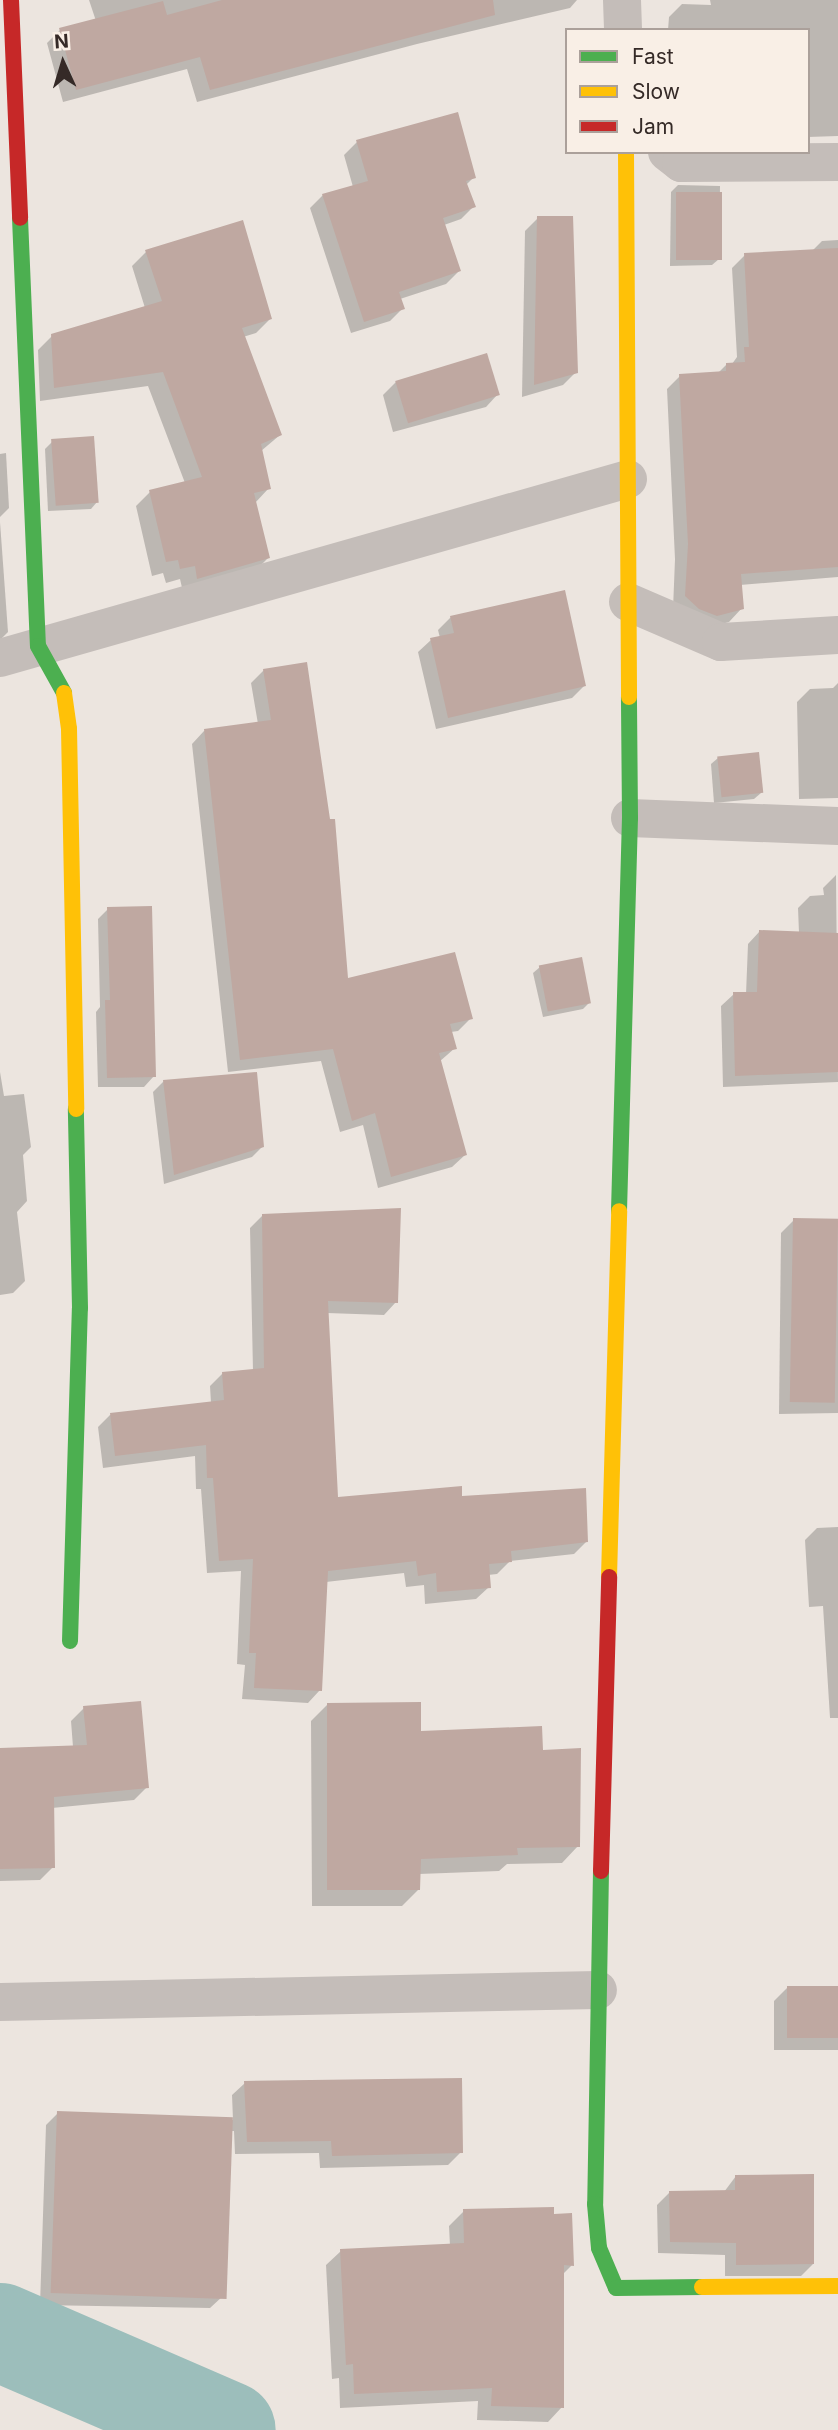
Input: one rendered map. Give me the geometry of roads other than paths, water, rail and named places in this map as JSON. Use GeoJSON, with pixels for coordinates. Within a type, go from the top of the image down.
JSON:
{"type":"FeatureCollection","features":[{"type":"Feature","properties":{"kind":"street"},"geometry":{"type":"LineString","coordinates":[[11,0],[38,646],[64,691],[69,729],[80,1308],[70,1641]]}},
{"type":"Feature","properties":{"kind":"street"},"geometry":{"type":"LineString","coordinates":[[622,0],[623,28]]}},
{"type":"Feature","properties":{"kind":"street"},"geometry":{"type":"LineString","coordinates":[[626,154],[630,818],[598,1990],[595,2204],[599,2248],[616,2288],[838,2286]]}},
{"type":"Feature","properties":{"kind":"street"},"geometry":{"type":"LineString","coordinates":[[670,154],[681,163],[838,162]]}},
{"type":"Feature","properties":{"kind":"street"},"geometry":{"type":"LineString","coordinates":[[0,658],[628,479]]}},
{"type":"Feature","properties":{"kind":"street"},"geometry":{"type":"LineString","coordinates":[[628,603],[721,642],[838,635]]}},
{"type":"Feature","properties":{"kind":"street"},"geometry":{"type":"LineString","coordinates":[[630,818],[838,826]]}},
{"type":"Feature","properties":{"kind":"street"},"geometry":{"type":"LineString","coordinates":[[0,2002],[598,1990]]}},
{"type":"Feature","properties":{"kind":"waterway"},"geometry":{"type":"LineString","coordinates":[[0,2332],[227,2430]]}}]}
